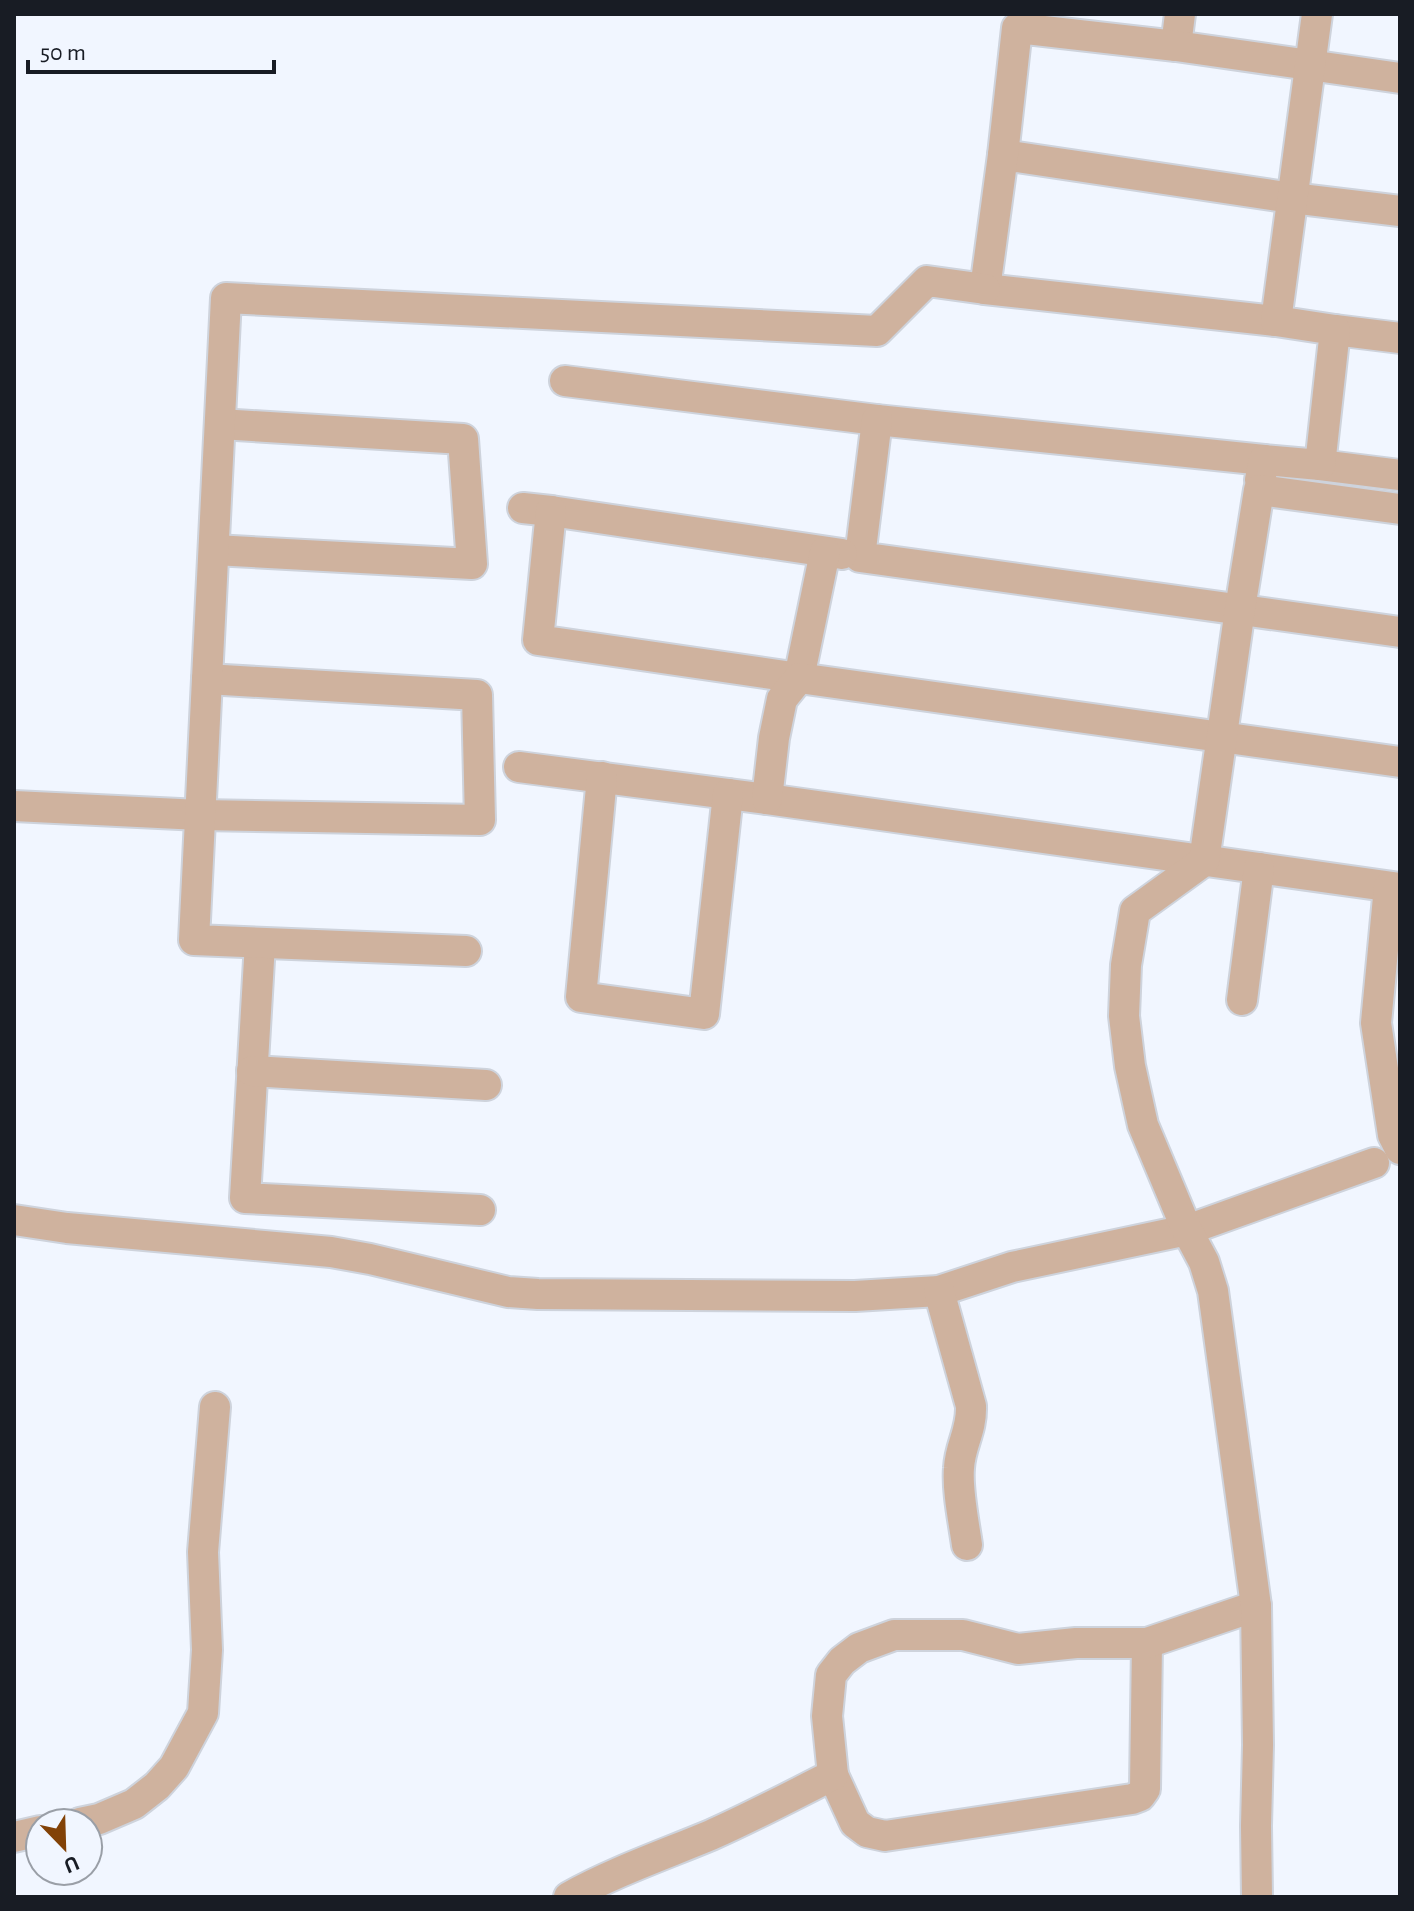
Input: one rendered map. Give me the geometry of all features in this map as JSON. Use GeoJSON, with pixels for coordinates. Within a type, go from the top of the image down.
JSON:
{"type":"FeatureCollection","features":[{"type":"Feature","properties":{"kind":"street"},"geometry":{"type":"LineString","coordinates":[[1176,46],[1180,14]]}},
{"type":"Feature","properties":{"kind":"street"},"geometry":{"type":"LineString","coordinates":[[1276,321],[1317,14]]}},
{"type":"Feature","properties":{"kind":"street"},"geometry":{"type":"LineString","coordinates":[[985,289],[1017,28],[1176,46],[1400,78]]}},
{"type":"Feature","properties":{"kind":"street"},"geometry":{"type":"LineString","coordinates":[[1003,155],[1400,211]]}},
{"type":"Feature","properties":{"kind":"street"},"geometry":{"type":"LineString","coordinates":[[466,951],[194,940],[226,298],[877,331],[927,281],[1400,338]]}},
{"type":"Feature","properties":{"kind":"street"},"geometry":{"type":"LineString","coordinates":[[1320,465],[1335,330]]}},
{"type":"Feature","properties":{"kind":"street"},"geometry":{"type":"LineString","coordinates":[[565,381],[877,420],[1400,475]]}},
{"type":"Feature","properties":{"kind":"street"},"geometry":{"type":"LineString","coordinates":[[860,557],[877,420]]}},
{"type":"Feature","properties":{"kind":"street"},"geometry":{"type":"LineString","coordinates":[[214,550],[472,564],[463,439],[220,424]]}},
{"type":"Feature","properties":{"kind":"street"},"geometry":{"type":"LineString","coordinates":[[1257,1897],[1256,1606],[1213,1291],[1204,1262],[1187,1230],[1143,1125],[1130,1066],[1124,1016],[1126,965],[1135,911],[1204,861],[1264,460]]}},
{"type":"Feature","properties":{"kind":"street"},"geometry":{"type":"LineString","coordinates":[[1259,490],[1400,509]]}},
{"type":"Feature","properties":{"kind":"street"},"geometry":{"type":"LineString","coordinates":[[1400,632],[537,510],[538,640],[1400,762]]}},
{"type":"Feature","properties":{"kind":"street"},"geometry":{"type":"LineString","coordinates":[[767,799],[782,699],[799,678],[825,552]]}},
{"type":"Feature","properties":{"kind":"street"},"geometry":{"type":"LineString","coordinates":[[14,806],[200,815],[480,820],[477,695],[207,679]]}},
{"type":"Feature","properties":{"kind":"street"},"geometry":{"type":"LineString","coordinates":[[14,1220],[67,1228],[331,1252],[508,1292],[855,1296],[939,1291],[1012,1267],[1187,1230],[1387,1156],[1393,1135],[1388,1025],[1395,888],[519,767]]}},
{"type":"Feature","properties":{"kind":"street"},"geometry":{"type":"LineString","coordinates":[[602,777],[581,997],[704,1014],[728,794]]}},
{"type":"Feature","properties":{"kind":"street"},"geometry":{"type":"LineString","coordinates":[[1242,1000],[1259,868]]}},
{"type":"Feature","properties":{"kind":"street"},"geometry":{"type":"LineString","coordinates":[[260,943],[245,1198],[480,1210]]}},
{"type":"Feature","properties":{"kind":"street"},"geometry":{"type":"LineString","coordinates":[[252,1071],[486,1085]]}},
{"type":"Feature","properties":{"kind":"street"},"geometry":{"type":"LineString","coordinates":[[939,1291],[971,1406],[972,1422],[962,1449],[959,1469],[967,1545]]}},
{"type":"Feature","properties":{"kind":"street"},"geometry":{"type":"LineString","coordinates":[[104,1817],[134,1804],[157,1786],[174,1767],[203,1713],[207,1650],[203,1552],[215,1407]]}},
{"type":"Feature","properties":{"kind":"street"},"geometry":{"type":"LineString","coordinates":[[1147,1643],[1145,1789],[1140,1796],[885,1836],[867,1832],[855,1823],[833,1775],[827,1716],[831,1675],[842,1661],[859,1648],[894,1635],[963,1635],[1018,1649],[1076,1643],[1147,1643],[1256,1606]]}},
{"type":"Feature","properties":{"kind":"street"},"geometry":{"type":"LineString","coordinates":[[569,1897],[598,1890],[833,1775]]}}]}
